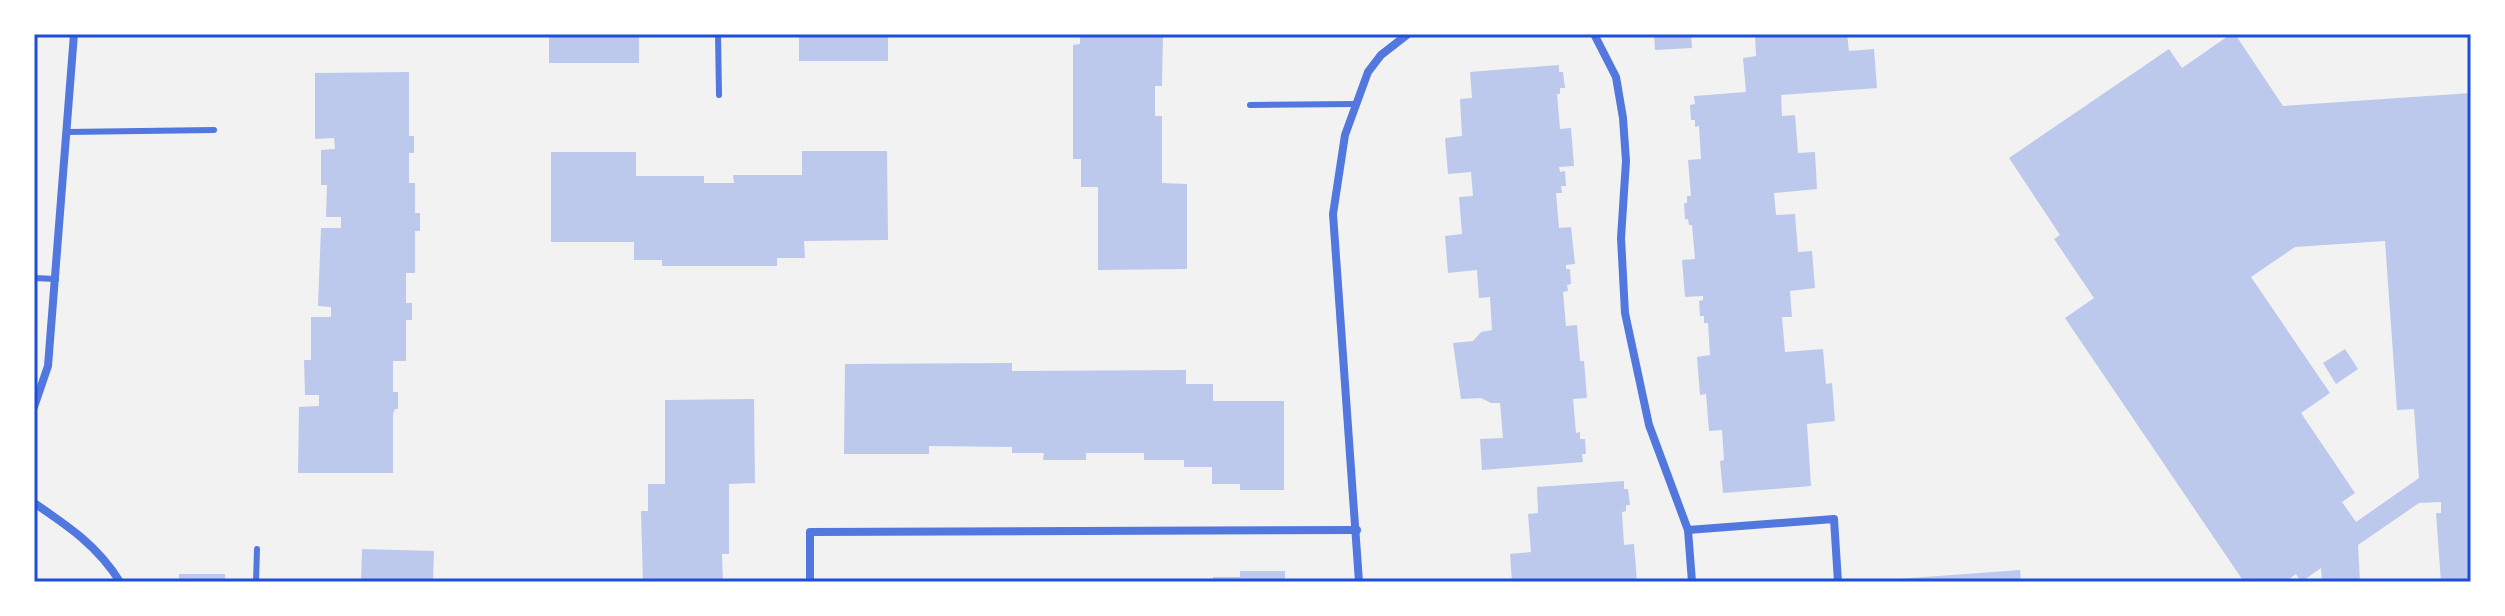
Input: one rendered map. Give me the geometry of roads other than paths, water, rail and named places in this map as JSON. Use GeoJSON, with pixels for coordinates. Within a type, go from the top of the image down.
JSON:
{"type":"FeatureCollection","features":[{"type":"Feature","properties":{"kind":"street"},"geometry":{"type":"LineString","coordinates":[[34,407],[48,366],[74,34]]}},
{"type":"Feature","properties":{"kind":"street"},"geometry":{"type":"LineString","coordinates":[[1359,582],[1333,214],[1345,135],[1368,72],[1381,55],[1408,34]]}},
{"type":"Feature","properties":{"kind":"street"},"geometry":{"type":"LineString","coordinates":[[1594,34],[1616,77],[1623,118],[1626,161],[1621,238],[1625,313],[1649,425],[1688,530],[1692,582]]}},
{"type":"Feature","properties":{"kind":"street"},"geometry":{"type":"LineString","coordinates":[[34,503],[80,534],[109,564],[120,582]]}},
{"type":"Feature","properties":{"kind":"street"},"geometry":{"type":"LineString","coordinates":[[1688,530],[1834,519],[1838,582]]}},
{"type":"Feature","properties":{"kind":"street"},"geometry":{"type":"LineString","coordinates":[[810,582],[810,532],[1357,530]]}},
{"type":"Feature","properties":{"kind":"lane"},"geometry":{"type":"LineString","coordinates":[[718,34],[719,95]]}},
{"type":"Feature","properties":{"kind":"lane"},"geometry":{"type":"LineString","coordinates":[[1250,105],[1355,104]]}},
{"type":"Feature","properties":{"kind":"lane"},"geometry":{"type":"LineString","coordinates":[[67,132],[214,130]]}},
{"type":"Feature","properties":{"kind":"lane"},"geometry":{"type":"LineString","coordinates":[[34,278],[56,279]]}},
{"type":"Feature","properties":{"kind":"lane"},"geometry":{"type":"LineString","coordinates":[[256,582],[257,549]]}}]}
